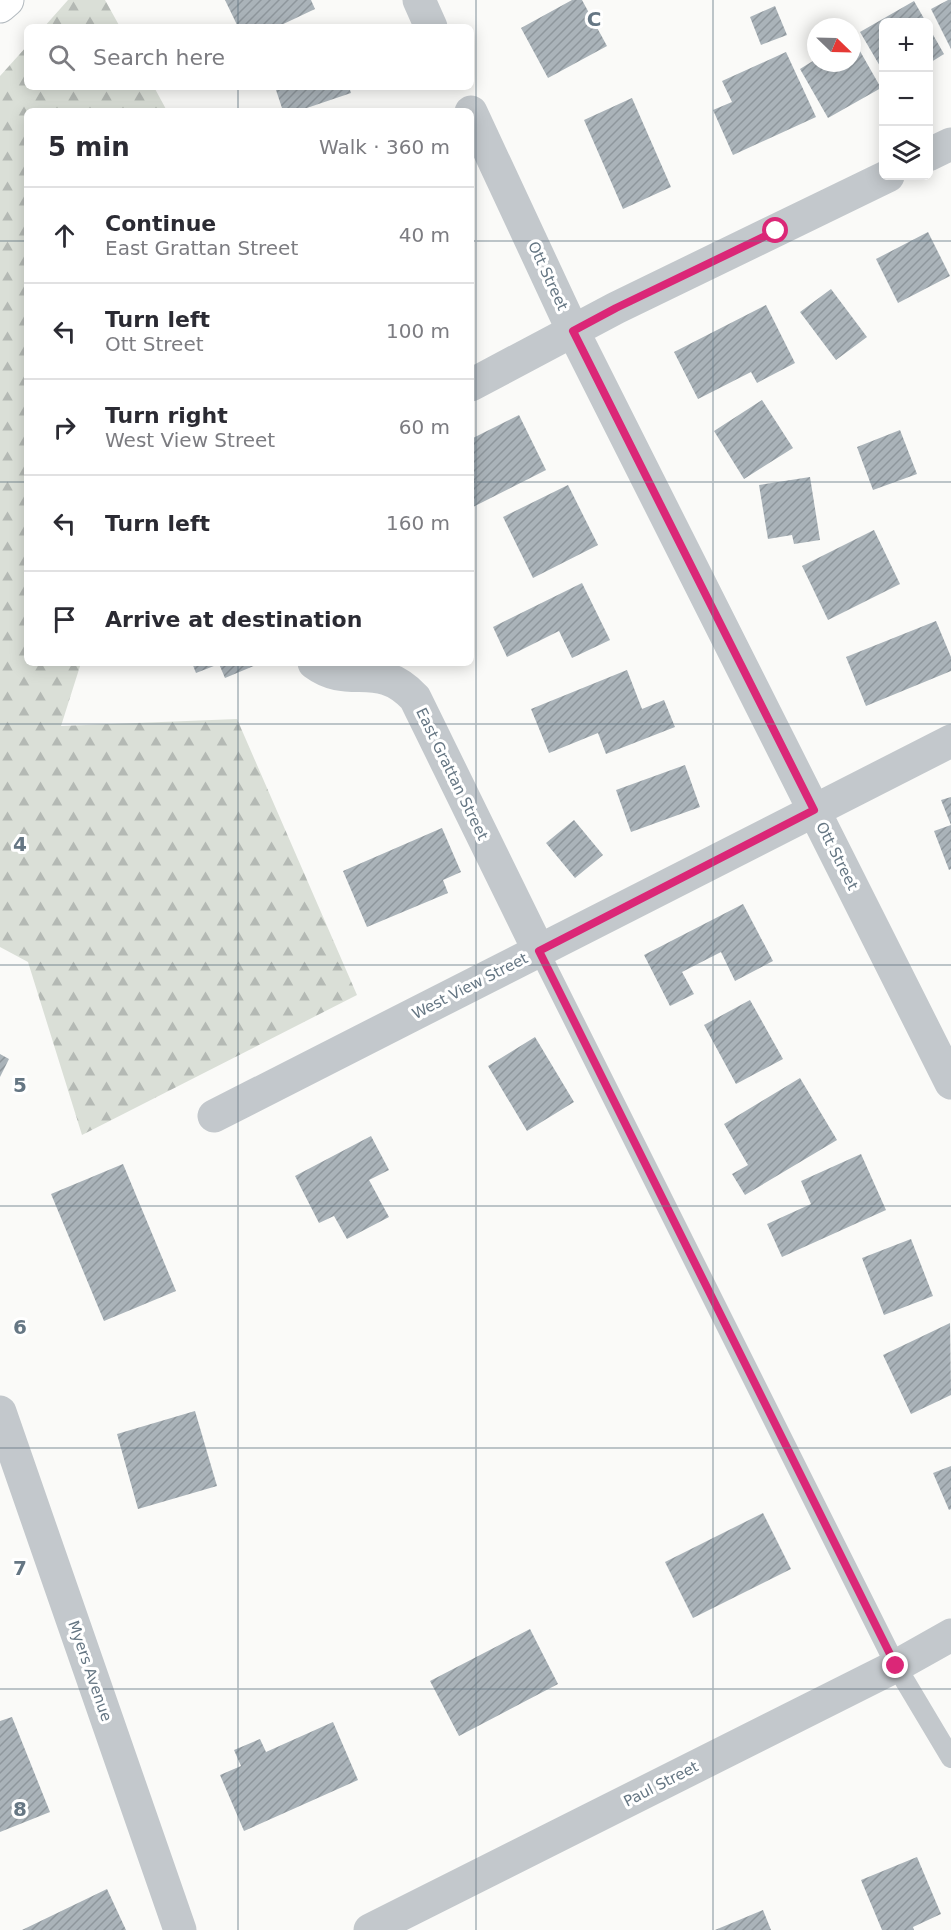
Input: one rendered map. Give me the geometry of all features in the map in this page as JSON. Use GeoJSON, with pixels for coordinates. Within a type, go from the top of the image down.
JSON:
{"type":"FeatureCollection","features":[{"type":"Feature","properties":{"kind":"main road"},"geometry":{"type":"LineString","coordinates":[[0,6],[6,0]]}},
{"type":"Feature","properties":{"kind":"street"},"geometry":{"type":"LineString","coordinates":[[419,0],[431,24]]}},
{"type":"Feature","properties":{"kind":"street","name":"Ott Street"},"geometry":{"type":"LineString","coordinates":[[460,90],[470,108]]}},
{"type":"Feature","properties":{"kind":"street","name":"Ott Street"},"geometry":{"type":"LineString","coordinates":[[474,117],[573,331],[951,1083]]}},
{"type":"Feature","properties":{"kind":"street"},"geometry":{"type":"LineString","coordinates":[[933,153],[951,144]]}},
{"type":"Feature","properties":{"kind":"street"},"geometry":{"type":"LineString","coordinates":[[474,383],[616,308],[880,180]]}},
{"type":"Feature","properties":{"kind":"street","name":"East Grattan Street"},"geometry":{"type":"LineString","coordinates":[[320,666],[336,674],[374,675],[391,679],[406,688],[415,698],[539,951]]}},
{"type":"Feature","properties":{"kind":"street","name":"West View Street"},"geometry":{"type":"LineString","coordinates":[[214,1116],[951,741]]}},
{"type":"Feature","properties":{"kind":"street","name":"Myers Avenue"},"geometry":{"type":"LineString","coordinates":[[0,1412],[180,1930]]}},
{"type":"Feature","properties":{"kind":"street","name":"Paul Street"},"geometry":{"type":"LineString","coordinates":[[370,1930],[896,1666],[951,1635]]}},
{"type":"Feature","properties":{"kind":"lane"},"geometry":{"type":"LineString","coordinates":[[539,951],[896,1666],[951,1758]]}},
{"type":"Feature","properties":{"kind":"green space"},"geometry":{"type":"Polygon","coordinates":[[[68,0],[105,0],[118,24],[47,24],[68,0]]]}},
{"type":"Feature","properties":{"kind":"green space"},"geometry":{"type":"Polygon","coordinates":[[[24,49],[24,90],[156,90],[165,108],[24,108],[24,666],[80,666],[61,726],[237,719],[357,995],[82,1135],[28,962],[0,947],[0,76],[24,49]]]}},
{"type":"Feature","properties":{"kind":"building"},"geometry":{"type":"Polygon","coordinates":[[[225,0],[311,0],[315,9],[283,24],[237,24],[225,0]]]}},
{"type":"Feature","properties":{"kind":"building"},"geometry":{"type":"Polygon","coordinates":[[[572,0],[582,0],[607,46],[548,78],[521,28],[572,0]]]}},
{"type":"Feature","properties":{"kind":"building"},"geometry":{"type":"Polygon","coordinates":[[[951,0],[951,49],[931,9],[951,0]]]}},
{"type":"Feature","properties":{"kind":"building"},"geometry":{"type":"Polygon","coordinates":[[[914,1],[924,18],[884,18],[914,1]]]}},
{"type":"Feature","properties":{"kind":"building"},"geometry":{"type":"Polygon","coordinates":[[[775,6],[787,35],[761,45],[750,17],[775,6]]]}},
{"type":"Feature","properties":{"kind":"building"},"geometry":{"type":"Polygon","coordinates":[[[879,21],[879,64],[861,34],[861,31],[879,21]]]}},
{"type":"Feature","properties":{"kind":"building"},"geometry":{"type":"Polygon","coordinates":[[[933,35],[944,54],[933,61],[933,35]]]}},
{"type":"Feature","properties":{"kind":"building"},"geometry":{"type":"Polygon","coordinates":[[[786,52],[816,117],[733,155],[713,110],[732,102],[722,81],[786,52]]]}},
{"type":"Feature","properties":{"kind":"building"},"geometry":{"type":"Polygon","coordinates":[[[861,53],[879,84],[879,89],[828,118],[800,69],[807,65],[807,72],[861,72],[861,53]]]}},
{"type":"Feature","properties":{"kind":"building"},"geometry":{"type":"Polygon","coordinates":[[[276,90],[350,90],[351,93],[307,108],[282,108],[276,90]]]}},
{"type":"Feature","properties":{"kind":"building"},"geometry":{"type":"Polygon","coordinates":[[[632,98],[671,187],[623,209],[584,120],[632,98]]]}},
{"type":"Feature","properties":{"kind":"building"},"geometry":{"type":"Polygon","coordinates":[[[928,232],[950,276],[898,303],[876,259],[928,232]]]}},
{"type":"Feature","properties":{"kind":"building"},"geometry":{"type":"Polygon","coordinates":[[[831,289],[867,337],[836,360],[800,312],[831,289]]]}},
{"type":"Feature","properties":{"kind":"building"},"geometry":{"type":"Polygon","coordinates":[[[766,305],[795,363],[757,383],[751,372],[698,399],[674,352],[766,305]]]}},
{"type":"Feature","properties":{"kind":"building"},"geometry":{"type":"Polygon","coordinates":[[[762,400],[793,448],[744,479],[714,431],[762,400]]]}},
{"type":"Feature","properties":{"kind":"building"},"geometry":{"type":"Polygon","coordinates":[[[519,415],[546,470],[474,506],[474,438],[519,415]]]}},
{"type":"Feature","properties":{"kind":"building"},"geometry":{"type":"Polygon","coordinates":[[[900,430],[917,474],[873,490],[857,447],[900,430]]]}},
{"type":"Feature","properties":{"kind":"building"},"geometry":{"type":"Polygon","coordinates":[[[810,477],[820,540],[794,544],[792,535],[768,539],[759,485],[810,477]]]}},
{"type":"Feature","properties":{"kind":"building"},"geometry":{"type":"Polygon","coordinates":[[[568,485],[598,545],[533,578],[503,517],[568,485]]]}},
{"type":"Feature","properties":{"kind":"building"},"geometry":{"type":"Polygon","coordinates":[[[874,530],[900,584],[828,620],[802,566],[874,530]]]}},
{"type":"Feature","properties":{"kind":"building"},"geometry":{"type":"Polygon","coordinates":[[[582,583],[610,640],[572,658],[559,631],[507,657],[493,627],[582,583]]]}},
{"type":"Feature","properties":{"kind":"building"},"geometry":{"type":"Polygon","coordinates":[[[936,621],[951,657],[951,671],[866,706],[846,657],[936,621]]]}},
{"type":"Feature","properties":{"kind":"building"},"geometry":{"type":"Polygon","coordinates":[[[193,666],[214,666],[196,673],[193,666]]]}},
{"type":"Feature","properties":{"kind":"building"},"geometry":{"type":"Polygon","coordinates":[[[220,666],[254,666],[225,678],[220,666]]]}},
{"type":"Feature","properties":{"kind":"building"},"geometry":{"type":"Polygon","coordinates":[[[627,670],[642,709],[664,700],[675,727],[606,754],[598,733],[549,753],[531,709],[627,670]]]}},
{"type":"Feature","properties":{"kind":"building"},"geometry":{"type":"Polygon","coordinates":[[[685,765],[700,807],[631,832],[616,790],[685,765]]]}},
{"type":"Feature","properties":{"kind":"building"},"geometry":{"type":"Polygon","coordinates":[[[951,797],[951,825],[941,800],[951,797]]]}},
{"type":"Feature","properties":{"kind":"building"},"geometry":{"type":"Polygon","coordinates":[[[574,820],[603,855],[575,878],[546,843],[574,820]]]}},
{"type":"Feature","properties":{"kind":"building"},"geometry":{"type":"Polygon","coordinates":[[[951,825],[951,869],[949,870],[934,831],[951,825]]]}},
{"type":"Feature","properties":{"kind":"building"},"geometry":{"type":"Polygon","coordinates":[[[442,828],[461,872],[443,880],[448,893],[367,927],[343,871],[442,828]]]}},
{"type":"Feature","properties":{"kind":"building"},"geometry":{"type":"Polygon","coordinates":[[[743,904],[773,961],[735,981],[721,952],[682,972],[694,994],[670,1006],[644,955],[743,904]]]}},
{"type":"Feature","properties":{"kind":"building"},"geometry":{"type":"Polygon","coordinates":[[[750,1000],[783,1059],[736,1084],[704,1025],[750,1000]]]}},
{"type":"Feature","properties":{"kind":"building"},"geometry":{"type":"Polygon","coordinates":[[[535,1037],[574,1102],[527,1131],[488,1066],[535,1037]]]}},
{"type":"Feature","properties":{"kind":"building"},"geometry":{"type":"Polygon","coordinates":[[[0,1054],[9,1059],[0,1077],[0,1054]]]}},
{"type":"Feature","properties":{"kind":"building"},"geometry":{"type":"Polygon","coordinates":[[[800,1078],[837,1140],[745,1195],[732,1174],[748,1165],[724,1124],[800,1078]]]}},
{"type":"Feature","properties":{"kind":"building"},"geometry":{"type":"Polygon","coordinates":[[[371,1136],[389,1170],[369,1180],[389,1217],[347,1239],[334,1216],[319,1223],[295,1176],[371,1136]]]}},
{"type":"Feature","properties":{"kind":"building"},"geometry":{"type":"Polygon","coordinates":[[[861,1154],[886,1210],[782,1257],[767,1224],[811,1204],[801,1181],[861,1154]]]}},
{"type":"Feature","properties":{"kind":"building"},"geometry":{"type":"Polygon","coordinates":[[[123,1164],[176,1291],[104,1321],[51,1194],[123,1164]]]}},
{"type":"Feature","properties":{"kind":"building"},"geometry":{"type":"Polygon","coordinates":[[[911,1239],[933,1296],[884,1315],[862,1258],[911,1239]]]}},
{"type":"Feature","properties":{"kind":"building"},"geometry":{"type":"Polygon","coordinates":[[[950,1323],[951,1395],[911,1414],[883,1355],[950,1323]]]}},
{"type":"Feature","properties":{"kind":"building"},"geometry":{"type":"Polygon","coordinates":[[[195,1411],[217,1486],[138,1509],[117,1434],[195,1411]]]}},
{"type":"Feature","properties":{"kind":"building"},"geometry":{"type":"Polygon","coordinates":[[[951,1466],[951,1509],[949,1510],[933,1473],[951,1466]]]}},
{"type":"Feature","properties":{"kind":"building"},"geometry":{"type":"Polygon","coordinates":[[[763,1513],[791,1569],[693,1618],[665,1562],[763,1513]]]}},
{"type":"Feature","properties":{"kind":"building"},"geometry":{"type":"Polygon","coordinates":[[[530,1629],[558,1684],[459,1736],[430,1681],[530,1629]]]}},
{"type":"Feature","properties":{"kind":"building"},"geometry":{"type":"Polygon","coordinates":[[[12,1717],[50,1812],[0,1832],[0,1721],[12,1717]]]}},
{"type":"Feature","properties":{"kind":"building"},"geometry":{"type":"Polygon","coordinates":[[[333,1722],[358,1780],[244,1831],[220,1775],[241,1766],[234,1750],[260,1739],[266,1752],[333,1722]]]}},
{"type":"Feature","properties":{"kind":"building"},"geometry":{"type":"Polygon","coordinates":[[[917,1857],[941,1914],[913,1927],[914,1930],[882,1930],[861,1880],[917,1857]]]}},
{"type":"Feature","properties":{"kind":"building"},"geometry":{"type":"Polygon","coordinates":[[[107,1889],[126,1930],[22,1930],[107,1889]]]}},
{"type":"Feature","properties":{"kind":"building"},"geometry":{"type":"Polygon","coordinates":[[[763,1910],[771,1930],[715,1930],[763,1910]]]}},
{"type":"Feature","properties":{"kind":"route"},"geometry":{"type":"LineString","coordinates":[[776,231],[573,331],[814,810],[539,951],[896,1666]]}}]}
